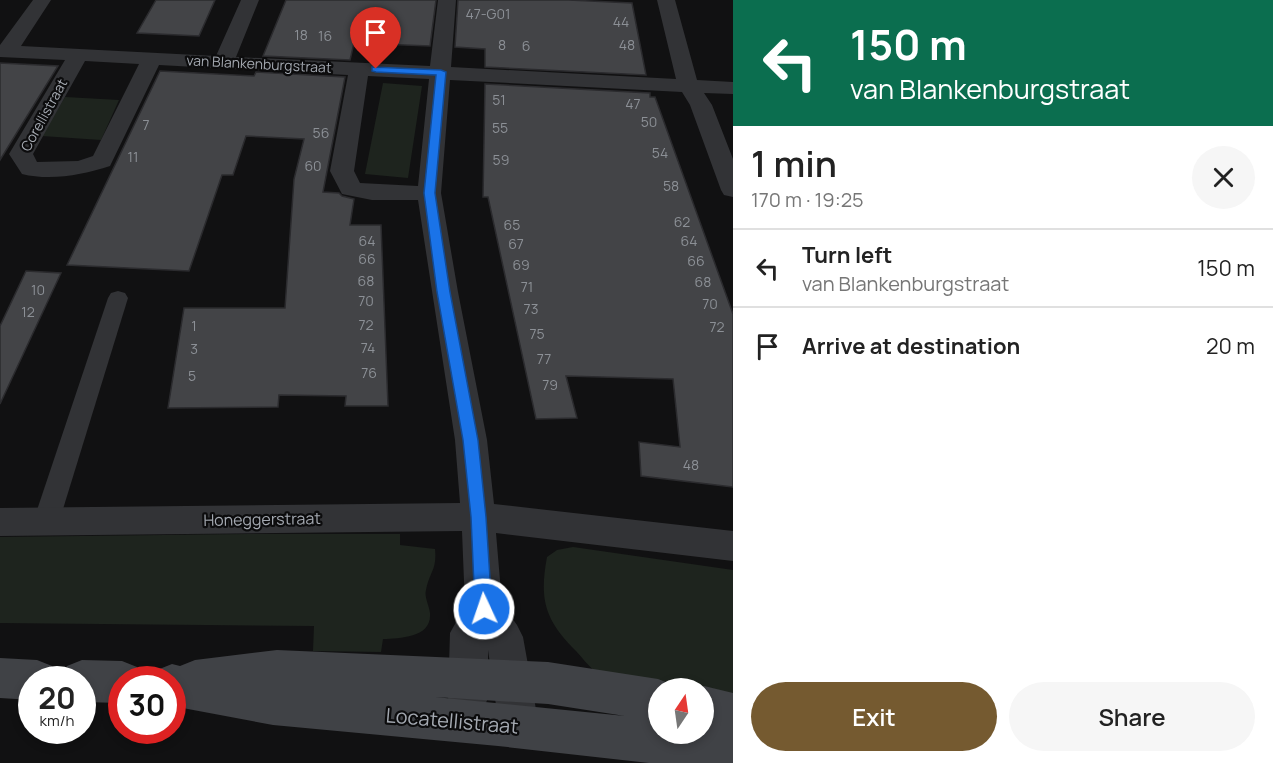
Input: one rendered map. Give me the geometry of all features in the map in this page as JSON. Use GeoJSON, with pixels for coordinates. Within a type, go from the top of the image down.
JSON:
{"type":"FeatureCollection","features":[{"type":"Feature","properties":{"kind":"main road","name":"Locatellistraat"},"geometry":{"type":"LineString","coordinates":[[186,682],[277,670],[548,683],[648,698]]}},
{"type":"Feature","properties":{"kind":"main road"},"geometry":{"type":"LineString","coordinates":[[0,678],[18,679]]}},
{"type":"Feature","properties":{"kind":"main road","name":"Locatellistraat"},"geometry":{"type":"LineString","coordinates":[[186,687],[273,704],[519,726],[733,750]]}},
{"type":"Feature","properties":{"kind":"main road"},"geometry":{"type":"LineString","coordinates":[[714,710],[733,715]]}},
{"type":"Feature","properties":{"kind":"street"},"geometry":{"type":"LineString","coordinates":[[4,51],[42,0]]}},
{"type":"Feature","properties":{"kind":"street"},"geometry":{"type":"LineString","coordinates":[[224,62],[250,0]]}},
{"type":"Feature","properties":{"kind":"street"},"geometry":{"type":"LineString","coordinates":[[447,0],[429,193],[444,292],[471,440],[484,609],[504,638],[519,726]]}},
{"type":"Feature","properties":{"kind":"street"},"geometry":{"type":"LineString","coordinates":[[666,0],[688,84],[701,105],[733,190]]}},
{"type":"Feature","properties":{"kind":"street","name":"van Blankenburgstraat"},"geometry":{"type":"LineString","coordinates":[[4,51],[733,88]]}},
{"type":"Feature","properties":{"kind":"street","name":"Corellistraat"},"geometry":{"type":"LineString","coordinates":[[78,55],[21,154],[30,170],[80,168],[102,160],[152,59]]}},
{"type":"Feature","properties":{"kind":"street"},"geometry":{"type":"LineString","coordinates":[[359,69],[342,171],[351,189],[372,193],[429,193]]}},
{"type":"Feature","properties":{"kind":"street"},"geometry":{"type":"LineString","coordinates":[[46,522],[118,298]]}},
{"type":"Feature","properties":{"kind":"street"},"geometry":{"type":"LineString","coordinates":[[478,517],[733,546]]}},
{"type":"Feature","properties":{"kind":"street","name":"Honeggerstraat"},"geometry":{"type":"LineString","coordinates":[[0,522],[478,517]]}},
{"type":"Feature","properties":{"kind":"street"},"geometry":{"type":"LineString","coordinates":[[468,723],[469,633],[484,609]]}},
{"type":"Feature","properties":{"kind":"shaded area"},"geometry":{"type":"Polygon","coordinates":[[[383,83],[422,86],[408,178],[365,174],[383,83]]]}},
{"type":"Feature","properties":{"kind":"shaded area"},"geometry":{"type":"Polygon","coordinates":[[[65,97],[119,100],[101,140],[42,136],[65,97]]]}},
{"type":"Feature","properties":{"kind":"shaded area"},"geometry":{"type":"Polygon","coordinates":[[[400,534],[400,545],[435,549],[434,566],[426,593],[430,613],[429,621],[426,627],[414,635],[383,639],[381,652],[313,651],[314,626],[0,623],[0,537],[400,534]]]}},
{"type":"Feature","properties":{"kind":"shaded area"},"geometry":{"type":"Polygon","coordinates":[[[573,547],[733,570],[733,696],[714,693],[714,678],[648,678],[648,682],[615,677],[592,669],[557,629],[547,608],[544,585],[547,557],[557,550],[573,547]]]}},
{"type":"Feature","properties":{"kind":"building"},"geometry":{"type":"Polygon","coordinates":[[[156,0],[215,0],[199,36],[137,33],[156,0]]]}},
{"type":"Feature","properties":{"kind":"building"},"geometry":{"type":"Polygon","coordinates":[[[286,0],[436,0],[430,46],[354,43],[350,60],[263,56],[286,0]]]}},
{"type":"Feature","properties":{"kind":"building"},"geometry":{"type":"Polygon","coordinates":[[[458,0],[569,0],[632,3],[646,75],[485,67],[485,49],[455,47],[458,0]]]}},
{"type":"Feature","properties":{"kind":"building"},"geometry":{"type":"Polygon","coordinates":[[[0,63],[58,66],[0,160],[0,63]]]}},
{"type":"Feature","properties":{"kind":"building"},"geometry":{"type":"Polygon","coordinates":[[[160,71],[254,76],[256,72],[345,77],[323,192],[339,193],[354,199],[350,225],[381,225],[388,406],[345,406],[346,396],[279,395],[278,407],[168,408],[184,308],[285,308],[294,179],[304,139],[246,136],[233,175],[222,175],[189,271],[67,265],[160,71]]]}},
{"type":"Feature","properties":{"kind":"building"},"geometry":{"type":"Polygon","coordinates":[[[485,84],[650,93],[650,97],[655,97],[733,314],[733,487],[641,476],[639,442],[680,447],[673,379],[566,376],[577,418],[536,419],[488,197],[483,197],[485,84]]]}},
{"type":"Feature","properties":{"kind":"building"},"geometry":{"type":"Polygon","coordinates":[[[26,271],[61,273],[0,404],[0,326],[26,271]]]}},
{"type":"Feature","properties":{"kind":"route"},"geometry":{"type":"LineString","coordinates":[[376,69],[441,72],[429,193],[444,292],[471,440],[484,609]]}}]}
